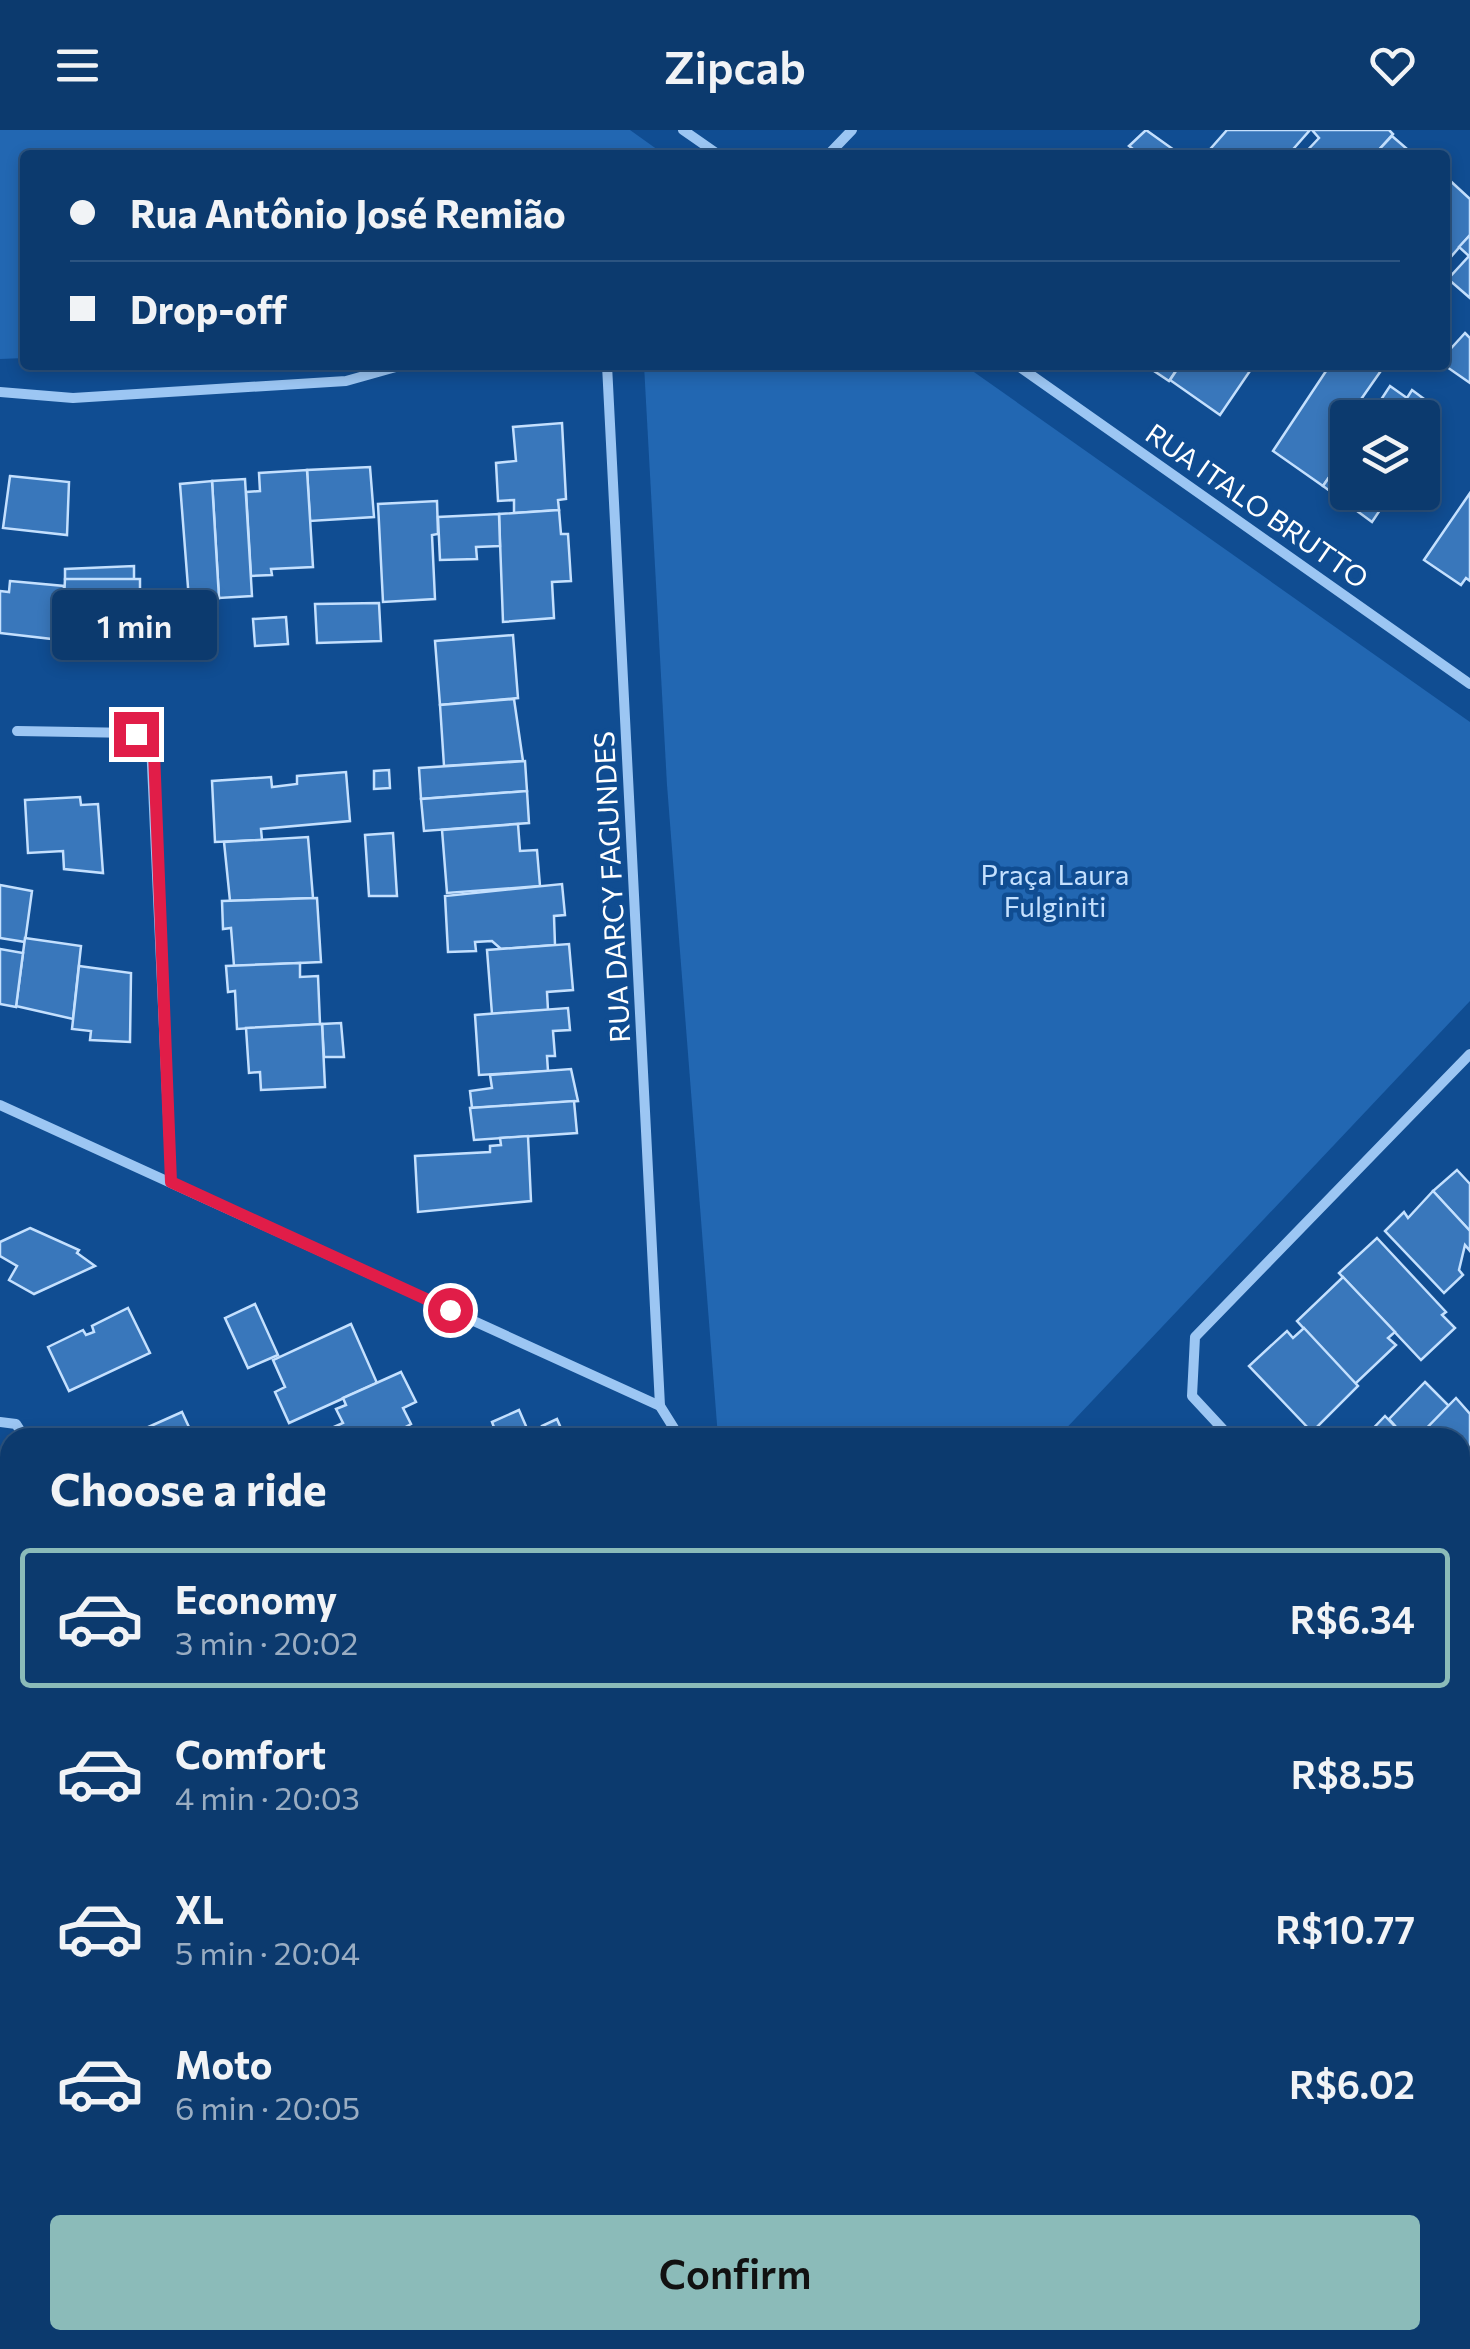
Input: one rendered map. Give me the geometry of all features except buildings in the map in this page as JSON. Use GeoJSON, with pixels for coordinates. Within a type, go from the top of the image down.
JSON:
{"type":"FeatureCollection","features":[{"type":"Feature","properties":{"kind":"street"},"geometry":{"type":"LineString","coordinates":[[683,130],[712,150]]}},
{"type":"Feature","properties":{"kind":"street"},"geometry":{"type":"LineString","coordinates":[[833,150],[852,130]]}},
{"type":"Feature","properties":{"kind":"street"},"geometry":{"type":"LineString","coordinates":[[0,392],[74,398],[346,382],[386,370]]}},
{"type":"Feature","properties":{"kind":"street","name":"RUA DARCY FAGUNDES"},"geometry":{"type":"LineString","coordinates":[[608,370],[660,1406]]}},
{"type":"Feature","properties":{"kind":"street","name":"RUA ITALO BRUTTO"},"geometry":{"type":"LineString","coordinates":[[1025,370],[1470,684]]}},
{"type":"Feature","properties":{"kind":"street"},"geometry":{"type":"LineString","coordinates":[[17,731],[136,734],[151,743],[171,1182]]}},
{"type":"Feature","properties":{"kind":"street"},"geometry":{"type":"LineString","coordinates":[[1222,1428],[1192,1396],[1195,1337],[1470,1054]]}},
{"type":"Feature","properties":{"kind":"street"},"geometry":{"type":"LineString","coordinates":[[0,1106],[660,1406],[674,1428]]}},
{"type":"Feature","properties":{"kind":"green space"},"geometry":{"type":"Polygon","coordinates":[[[0,130],[630,130],[658,150],[20,150],[20,358],[0,359],[0,130]]]}},
{"type":"Feature","properties":{"kind":"green space","name":"Praça Laura Fulginiti"},"geometry":{"type":"Polygon","coordinates":[[[644,370],[971,370],[1470,722],[1470,1001],[1067,1428],[717,1428],[667,785],[644,370]]]}},
{"type":"Feature","properties":{"kind":"route"},"geometry":{"type":"LineString","coordinates":[[136,734],[151,743],[154,752],[171,1182],[450,1310]]}}]}
